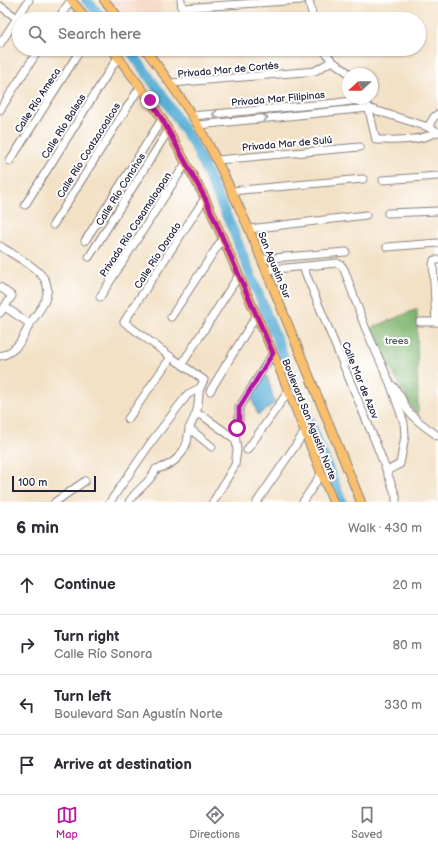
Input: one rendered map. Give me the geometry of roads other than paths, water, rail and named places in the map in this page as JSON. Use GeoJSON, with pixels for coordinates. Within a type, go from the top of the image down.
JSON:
{"type":"FeatureCollection","features":[{"type":"Feature","properties":{"kind":"main road"},"geometry":{"type":"LineString","coordinates":[[71,0],[81,12]]}},
{"type":"Feature","properties":{"kind":"main road"},"geometry":{"type":"LineString","coordinates":[[104,0],[114,12]]}},
{"type":"Feature","properties":{"kind":"main road","name":"San Agustín Sur"},"geometry":{"type":"LineString","coordinates":[[150,56],[171,83],[198,125],[232,191],[361,502]]}},
{"type":"Feature","properties":{"kind":"main road","name":"Boulevard San Agustín Norte"},"geometry":{"type":"LineString","coordinates":[[118,57],[162,119],[205,198],[273,353],[333,502]]}},
{"type":"Feature","properties":{"kind":"street"},"geometry":{"type":"LineString","coordinates":[[21,12],[29,0]]}},
{"type":"Feature","properties":{"kind":"street"},"geometry":{"type":"LineString","coordinates":[[63,12],[71,0]]}},
{"type":"Feature","properties":{"kind":"street"},"geometry":{"type":"LineString","coordinates":[[181,0],[182,12]]}},
{"type":"Feature","properties":{"kind":"street"},"geometry":{"type":"LineString","coordinates":[[182,8],[302,0]]}},
{"type":"Feature","properties":{"kind":"street"},"geometry":{"type":"LineString","coordinates":[[309,0],[312,12]]}},
{"type":"Feature","properties":{"kind":"street"},"geometry":{"type":"LineString","coordinates":[[0,6],[12,14]]}},
{"type":"Feature","properties":{"kind":"street"},"geometry":{"type":"LineString","coordinates":[[0,44],[12,26]]}},
{"type":"Feature","properties":{"kind":"street"},"geometry":{"type":"LineString","coordinates":[[0,110],[35,56]]}},
{"type":"Feature","properties":{"kind":"street","name":"Calle Río Ameca"},"geometry":{"type":"LineString","coordinates":[[10,161],[77,56]]}},
{"type":"Feature","properties":{"kind":"street"},"geometry":{"type":"LineString","coordinates":[[328,56],[332,61],[342,68]]}},
{"type":"Feature","properties":{"kind":"street","name":"Calle Río Balsas"},"geometry":{"type":"LineString","coordinates":[[25,205],[118,57]]}},
{"type":"Feature","properties":{"kind":"street","name":"Privada Mar de Cortés"},"geometry":{"type":"LineString","coordinates":[[171,83],[316,71],[332,61]]}},
{"type":"Feature","properties":{"kind":"street","name":"Calle Río Coatzacoalcos"},"geometry":{"type":"LineString","coordinates":[[53,224],[140,87]]}},
{"type":"Feature","properties":{"kind":"street","name":"Privada Mar Filipinas"},"geometry":{"type":"LineString","coordinates":[[192,116],[342,102]]}},
{"type":"Feature","properties":{"kind":"street"},"geometry":{"type":"LineString","coordinates":[[367,104],[376,140],[418,139],[438,132]]}},
{"type":"Feature","properties":{"kind":"street"},"geometry":{"type":"LineString","coordinates":[[368,108],[428,127],[438,132]]}},
{"type":"Feature","properties":{"kind":"street","name":"Privada Mar Filipinas"},"geometry":{"type":"LineString","coordinates":[[198,125],[368,108]]}},
{"type":"Feature","properties":{"kind":"street"},"geometry":{"type":"LineString","coordinates":[[428,127],[434,117],[438,114]]}},
{"type":"Feature","properties":{"kind":"street","name":"Calle Río Conchos"},"geometry":{"type":"LineString","coordinates":[[85,241],[162,119]]}},
{"type":"Feature","properties":{"kind":"street","name":"Calle Río Conchos"},"geometry":{"type":"LineString","coordinates":[[89,257],[168,131]]}},
{"type":"Feature","properties":{"kind":"street","name":"Privada Mar de Sulú"},"geometry":{"type":"LineString","coordinates":[[217,160],[360,147]]}},
{"type":"Feature","properties":{"kind":"street","name":"Privada Río Cosamaloapan"},"geometry":{"type":"LineString","coordinates":[[100,297],[186,163]]}},
{"type":"Feature","properties":{"kind":"street"},"geometry":{"type":"LineString","coordinates":[[383,180],[438,176]]}},
{"type":"Feature","properties":{"kind":"street"},"geometry":{"type":"LineString","coordinates":[[232,191],[363,179]]}},
{"type":"Feature","properties":{"kind":"street","name":"Calle Río Dorado"},"geometry":{"type":"LineString","coordinates":[[171,357],[124,322],[205,198]]}},
{"type":"Feature","properties":{"kind":"street"},"geometry":{"type":"LineString","coordinates":[[388,214],[438,211]]}},
{"type":"Feature","properties":{"kind":"street"},"geometry":{"type":"LineString","coordinates":[[249,229],[366,215]]}},
{"type":"Feature","properties":{"kind":"street"},"geometry":{"type":"LineString","coordinates":[[171,317],[223,238]]}},
{"type":"Feature","properties":{"kind":"street"},"geometry":{"type":"LineString","coordinates":[[387,247],[438,243]]}},
{"type":"Feature","properties":{"kind":"street"},"geometry":{"type":"LineString","coordinates":[[0,246],[35,269],[46,281],[47,290],[46,298],[41,309],[16,348],[0,356]]}},
{"type":"Feature","properties":{"kind":"street"},"geometry":{"type":"LineString","coordinates":[[261,259],[346,252]]}},
{"type":"Feature","properties":{"kind":"street"},"geometry":{"type":"LineString","coordinates":[[420,322],[437,322],[433,264],[434,260],[438,260]]}},
{"type":"Feature","properties":{"kind":"street"},"geometry":{"type":"LineString","coordinates":[[266,270],[337,263],[341,265],[365,327],[390,383],[402,418],[405,436],[400,464],[387,471]]}},
{"type":"Feature","properties":{"kind":"street","name":"Calle Mar de Azov"},"geometry":{"type":"LineString","coordinates":[[303,267],[387,471],[396,496],[396,502]]}},
{"type":"Feature","properties":{"kind":"street"},"geometry":{"type":"LineString","coordinates":[[182,364],[240,275]]}},
{"type":"Feature","properties":{"kind":"street"},"geometry":{"type":"LineString","coordinates":[[0,288],[12,296],[0,313]]}},
{"type":"Feature","properties":{"kind":"street"},"geometry":{"type":"LineString","coordinates":[[5,307],[30,324]]}},
{"type":"Feature","properties":{"kind":"street"},"geometry":{"type":"LineString","coordinates":[[210,391],[256,316]]}},
{"type":"Feature","properties":{"kind":"street"},"geometry":{"type":"LineString","coordinates":[[213,502],[235,465],[237,450],[235,439],[239,419],[239,408],[273,353]]}},
{"type":"Feature","properties":{"kind":"street"},"geometry":{"type":"LineString","coordinates":[[128,419],[171,357],[204,380],[200,388],[196,414],[189,428],[187,442],[178,460],[172,462],[166,467],[156,469],[154,476],[133,495],[129,502]]}},
{"type":"Feature","properties":{"kind":"street"},"geometry":{"type":"LineString","coordinates":[[390,383],[398,392],[407,410],[414,418],[438,436]]}},
{"type":"Feature","properties":{"kind":"street"},"geometry":{"type":"LineString","coordinates":[[110,502],[152,441],[188,394],[200,388]]}},
{"type":"Feature","properties":{"kind":"street"},"geometry":{"type":"LineString","coordinates":[[247,450],[288,392]]}},
{"type":"Feature","properties":{"kind":"street"},"geometry":{"type":"LineString","coordinates":[[196,414],[203,416],[235,439]]}},
{"type":"Feature","properties":{"kind":"street"},"geometry":{"type":"LineString","coordinates":[[189,428],[212,448]]}},
{"type":"Feature","properties":{"kind":"street"},"geometry":{"type":"LineString","coordinates":[[257,502],[304,433]]}},
{"type":"Feature","properties":{"kind":"street"},"geometry":{"type":"LineString","coordinates":[[302,502],[322,474]]}},
{"type":"Feature","properties":{"kind":"street"},"geometry":{"type":"LineString","coordinates":[[55,502],[85,481]]}},
{"type":"Feature","properties":{"kind":"water"},"geometry":{"type":"Polygon","coordinates":[[[267,376],[275,403],[258,415],[249,391],[267,376]]]}},
{"type":"Feature","properties":{"kind":"waterway"},"geometry":{"type":"LineString","coordinates":[[86,0],[97,12]]}},
{"type":"Feature","properties":{"kind":"waterway"},"geometry":{"type":"LineString","coordinates":[[134,56],[162,95],[195,147],[232,228],[342,502]]}},
{"type":"Feature","properties":{"kind":"park label","name":"trees"},"geometry":{"type":"Point","coordinates":[397,340]}}]}
